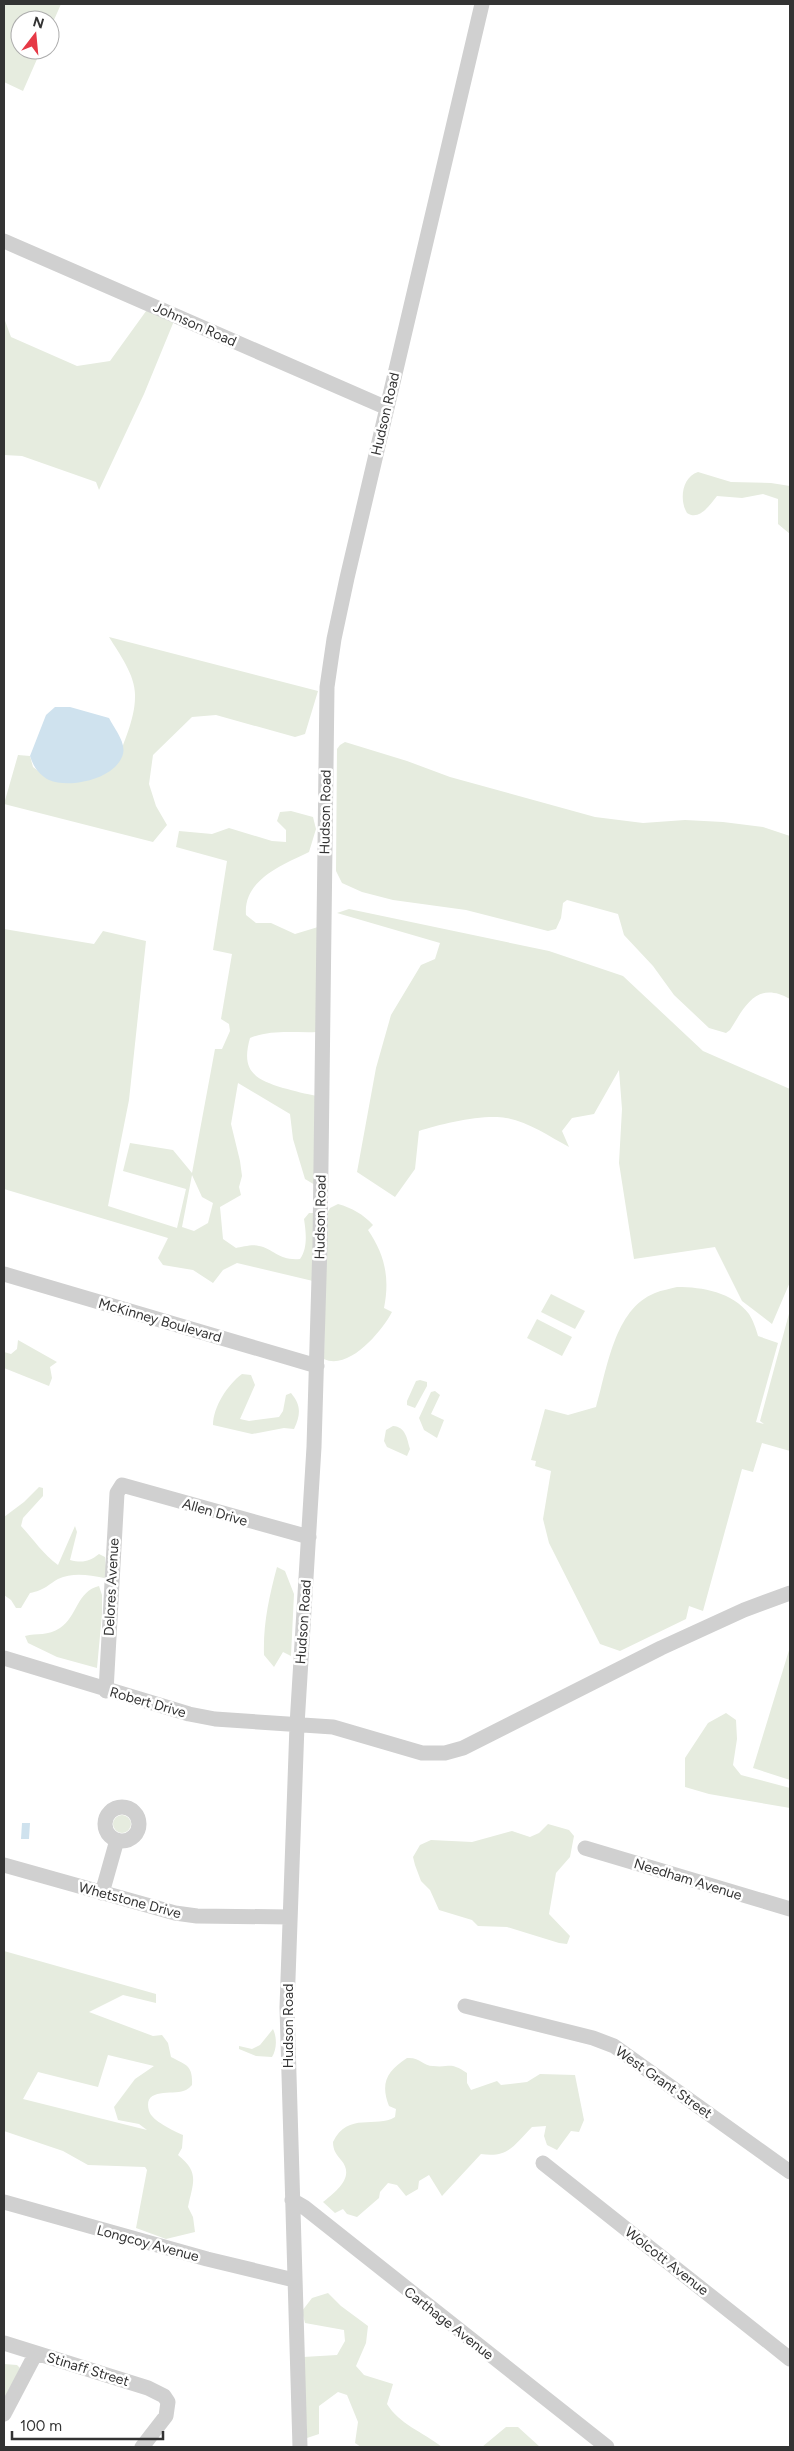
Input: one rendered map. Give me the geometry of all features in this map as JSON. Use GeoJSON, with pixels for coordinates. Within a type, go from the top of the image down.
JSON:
{"type":"FeatureCollection","features":[{"type":"Feature","properties":{"kind":"street","name":"Hudson Road"},"geometry":{"type":"LineString","coordinates":[[300,2447],[287,2038],[289,1917],[297,1725],[309,1537],[317,1366],[327,687],[334,639],[482,4]]}},
{"type":"Feature","properties":{"kind":"street","name":"Johnson Road"},"geometry":{"type":"LineString","coordinates":[[4,241],[387,408]]}},
{"type":"Feature","properties":{"kind":"street","name":"McKinney Boulevard"},"geometry":{"type":"LineString","coordinates":[[4,1274],[317,1366]]}},
{"type":"Feature","properties":{"kind":"street","name":"Allen Drive"},"geometry":{"type":"LineString","coordinates":[[122,1485],[309,1537]]}},
{"type":"Feature","properties":{"kind":"street","name":"Delores Avenue"},"geometry":{"type":"LineString","coordinates":[[106,1691],[117,1493],[122,1485]]}},
{"type":"Feature","properties":{"kind":"street","name":"Robert Drive"},"geometry":{"type":"LineString","coordinates":[[4,1658],[106,1691],[199,1716],[344,1729],[422,1753],[453,1752],[490,1736],[661,1648],[744,1610],[790,1593]]}},
{"type":"Feature","properties":{"kind":"street"},"geometry":{"type":"LineString","coordinates":[[102,1893],[117,1840]]}},
{"type":"Feature","properties":{"kind":"street","name":"Needham Avenue"},"geometry":{"type":"LineString","coordinates":[[585,1848],[790,1909]]}},
{"type":"Feature","properties":{"kind":"street","name":"Whetstone Drive"},"geometry":{"type":"LineString","coordinates":[[4,1865],[175,1913],[197,1916],[289,1917]]}},
{"type":"Feature","properties":{"kind":"street","name":"West Grant Street"},"geometry":{"type":"LineString","coordinates":[[465,2006],[593,2038],[614,2046],[790,2172]]}},
{"type":"Feature","properties":{"kind":"street","name":"Wolcott Avenue"},"geometry":{"type":"LineString","coordinates":[[543,2163],[790,2359]]}},
{"type":"Feature","properties":{"kind":"street","name":"Carthage Avenue"},"geometry":{"type":"LineString","coordinates":[[292,2200],[304,2207],[607,2447]]}},
{"type":"Feature","properties":{"kind":"street","name":"Longcoy Avenue"},"geometry":{"type":"LineString","coordinates":[[4,2202],[207,2259],[294,2280]]}},
{"type":"Feature","properties":{"kind":"street","name":"Stinaff Street"},"geometry":{"type":"LineString","coordinates":[[4,2343],[148,2388],[164,2396],[168,2402],[166,2416],[142,2447]]}},
{"type":"Feature","properties":{"kind":"street"},"geometry":{"type":"LineString","coordinates":[[4,2414],[36,2353]]}},
{"type":"Feature","properties":{"kind":"shaded area"},"geometry":{"type":"Polygon","coordinates":[[[4,4],[61,4],[58,10],[10,10],[10,60],[37,60],[23,91],[4,82],[4,4]]]}},
{"type":"Feature","properties":{"kind":"shaded area"},"geometry":{"type":"Polygon","coordinates":[[[149,307],[174,321],[144,394],[99,490],[96,482],[22,456],[4,455],[4,318],[11,337],[77,366],[110,361],[149,307]]]}},
{"type":"Feature","properties":{"kind":"shaded area"},"geometry":{"type":"Polygon","coordinates":[[[698,472],[731,482],[771,483],[790,486],[790,534],[778,524],[778,499],[763,494],[742,498],[717,496],[700,514],[691,515],[687,513],[683,502],[685,484],[688,479],[698,472]]]}},
{"type":"Feature","properties":{"kind":"shaded area"},"geometry":{"type":"Polygon","coordinates":[[[109,637],[318,691],[305,734],[295,737],[216,715],[192,717],[153,755],[149,784],[156,806],[167,825],[153,842],[4,804],[18,755],[30,756],[33,767],[49,779],[116,764],[133,714],[135,689],[126,666],[109,637]]]}},
{"type":"Feature","properties":{"kind":"shaded area"},"geometry":{"type":"Polygon","coordinates":[[[345,742],[407,761],[450,777],[595,817],[643,823],[685,820],[723,822],[763,827],[790,836],[790,999],[769,992],[760,994],[753,998],[726,1033],[709,1028],[674,995],[653,966],[624,935],[618,914],[567,900],[563,903],[561,918],[556,929],[548,931],[466,910],[393,900],[362,892],[342,883],[336,871],[337,749],[345,742]]]}},
{"type":"Feature","properties":{"kind":"shaded area"},"geometry":{"type":"Polygon","coordinates":[[[291,811],[313,817],[316,829],[309,852],[276,868],[257,883],[247,903],[246,915],[256,923],[271,923],[295,934],[318,927],[317,1032],[275,1032],[258,1035],[250,1038],[247,1058],[252,1072],[264,1081],[283,1088],[318,1096],[315,1185],[305,1179],[293,1139],[290,1114],[238,1083],[231,1124],[240,1161],[242,1176],[239,1187],[241,1195],[220,1207],[223,1239],[236,1248],[257,1245],[282,1257],[293,1259],[300,1259],[303,1255],[306,1234],[304,1219],[309,1213],[315,1213],[313,1281],[237,1263],[223,1270],[213,1283],[193,1270],[163,1265],[158,1258],[168,1238],[4,1189],[4,929],[94,944],[103,931],[146,941],[129,1100],[108,1206],[177,1228],[186,1189],[123,1171],[130,1143],[173,1150],[192,1173],[215,1049],[222,1049],[230,1031],[229,1024],[221,1019],[232,954],[213,950],[227,861],[176,847],[179,831],[212,834],[229,828],[272,841],[286,842],[286,830],[277,821],[280,812],[291,811]],[[192,1175],[182,1227],[194,1231],[208,1223],[213,1203],[202,1197],[192,1175]]]}},
{"type":"Feature","properties":{"kind":"shaded area"},"geometry":{"type":"Polygon","coordinates":[[[349,909],[549,951],[623,976],[703,1051],[790,1089],[790,1282],[772,1324],[742,1301],[715,1247],[634,1259],[619,1163],[622,1109],[619,1070],[594,1114],[572,1118],[562,1131],[569,1147],[530,1126],[514,1120],[486,1117],[419,1131],[415,1169],[395,1197],[357,1172],[376,1068],[391,1015],[421,965],[435,959],[440,943],[337,913],[349,909]]]}},
{"type":"Feature","properties":{"kind":"shaded area"},"geometry":{"type":"Polygon","coordinates":[[[338,1204],[357,1212],[373,1225],[368,1230],[379,1249],[385,1267],[386,1297],[384,1308],[392,1312],[381,1329],[364,1347],[344,1359],[334,1361],[324,1359],[326,1215],[330,1208],[338,1204]]]}},
{"type":"Feature","properties":{"kind":"shaded area"},"geometry":{"type":"Polygon","coordinates":[[[677,1287],[697,1288],[716,1292],[734,1300],[749,1314],[758,1336],[778,1343],[756,1422],[764,1424],[760,1421],[790,1310],[790,1451],[762,1443],[753,1472],[742,1469],[703,1611],[689,1606],[686,1619],[620,1651],[600,1644],[549,1543],[543,1519],[551,1471],[535,1466],[536,1461],[531,1460],[545,1409],[568,1415],[596,1407],[614,1342],[630,1312],[641,1301],[655,1293],[677,1287]]]}},
{"type":"Feature","properties":{"kind":"shaded area"},"geometry":{"type":"Polygon","coordinates":[[[551,1294],[585,1311],[575,1329],[541,1312],[551,1294]]]}},
{"type":"Feature","properties":{"kind":"shaded area"},"geometry":{"type":"Polygon","coordinates":[[[537,1319],[572,1337],[562,1356],[527,1338],[537,1319]]]}},
{"type":"Feature","properties":{"kind":"shaded area"},"geometry":{"type":"Polygon","coordinates":[[[18,1340],[57,1362],[50,1367],[52,1378],[49,1386],[4,1368],[4,1352],[11,1354],[17,1349],[18,1340]]]}},
{"type":"Feature","properties":{"kind":"shaded area"},"geometry":{"type":"Polygon","coordinates":[[[242,1374],[251,1375],[255,1385],[240,1419],[249,1421],[279,1417],[283,1411],[286,1395],[291,1393],[297,1402],[299,1410],[294,1429],[284,1428],[252,1434],[213,1425],[222,1396],[242,1374]]]}},
{"type":"Feature","properties":{"kind":"shaded area"},"geometry":{"type":"Polygon","coordinates":[[[416,1381],[427,1382],[427,1386],[415,1408],[407,1405],[407,1401],[416,1381]]]}},
{"type":"Feature","properties":{"kind":"shaded area"},"geometry":{"type":"Polygon","coordinates":[[[435,1391],[440,1395],[431,1414],[444,1420],[437,1438],[424,1430],[419,1418],[431,1392],[435,1391]]]}},
{"type":"Feature","properties":{"kind":"shaded area"},"geometry":{"type":"Polygon","coordinates":[[[393,1426],[401,1429],[405,1434],[410,1449],[407,1456],[387,1447],[384,1441],[386,1430],[393,1426]]]}},
{"type":"Feature","properties":{"kind":"shaded area"},"geometry":{"type":"Polygon","coordinates":[[[39,1487],[43,1488],[43,1496],[23,1518],[21,1526],[43,1552],[58,1565],[75,1526],[77,1532],[70,1560],[85,1561],[99,1554],[105,1557],[107,1576],[104,1578],[69,1575],[30,1593],[21,1608],[16,1608],[11,1600],[4,1595],[4,1517],[24,1502],[39,1487]]]}},
{"type":"Feature","properties":{"kind":"shaded area"},"geometry":{"type":"Polygon","coordinates":[[[277,1567],[285,1571],[294,1594],[291,1656],[283,1652],[274,1667],[264,1655],[264,1632],[271,1589],[277,1567]]]}},
{"type":"Feature","properties":{"kind":"shaded area"},"geometry":{"type":"Polygon","coordinates":[[[99,1586],[102,1595],[102,1614],[97,1668],[57,1657],[28,1643],[25,1636],[56,1631],[60,1628],[70,1618],[86,1593],[99,1586]]]}},
{"type":"Feature","properties":{"kind":"shaded area"},"geometry":{"type":"Polygon","coordinates":[[[790,1647],[790,1780],[753,1768],[790,1647]]]}},
{"type":"Feature","properties":{"kind":"shaded area"},"geometry":{"type":"Polygon","coordinates":[[[726,1713],[736,1720],[737,1739],[733,1765],[741,1775],[790,1788],[790,1808],[709,1794],[685,1787],[685,1758],[708,1723],[726,1713]]]}},
{"type":"Feature","properties":{"kind":"shaded area"},"geometry":{"type":"Polygon","coordinates":[[[118,1815],[126,1815],[131,1820],[129,1831],[118,1833],[113,1828],[113,1820],[118,1815]]]}},
{"type":"Feature","properties":{"kind":"shaded area"},"geometry":{"type":"Polygon","coordinates":[[[548,1824],[569,1830],[574,1836],[570,1857],[556,1873],[549,1914],[570,1936],[567,1944],[507,1927],[478,1926],[472,1920],[439,1910],[430,1890],[421,1881],[413,1857],[420,1845],[431,1840],[472,1842],[512,1831],[530,1837],[539,1833],[548,1824]]]}},
{"type":"Feature","properties":{"kind":"shaded area"},"geometry":{"type":"Polygon","coordinates":[[[4,1951],[156,1994],[156,2003],[123,1995],[89,2012],[153,2036],[162,2035],[168,2043],[171,2057],[190,2069],[192,2085],[188,2089],[181,2092],[155,2095],[150,2098],[148,2103],[149,2111],[154,2118],[183,2135],[182,2148],[178,2155],[190,2167],[192,2173],[193,2184],[188,2207],[193,2217],[195,2232],[166,2239],[136,2228],[147,2170],[145,2167],[88,2165],[63,2151],[4,2131],[4,1951]],[[108,2055],[98,2087],[38,2072],[23,2099],[147,2130],[139,2124],[118,2120],[114,2107],[135,2079],[154,2066],[108,2055]]]}},
{"type":"Feature","properties":{"kind":"shaded area"},"geometry":{"type":"Polygon","coordinates":[[[273,2029],[276,2043],[272,2057],[256,2056],[239,2049],[239,2046],[252,2049],[260,2045],[273,2029]]]}},
{"type":"Feature","properties":{"kind":"shaded area"},"geometry":{"type":"Polygon","coordinates":[[[407,2058],[415,2059],[430,2066],[453,2066],[461,2069],[467,2073],[467,2083],[471,2090],[497,2081],[501,2085],[527,2082],[540,2074],[575,2075],[584,2120],[579,2132],[571,2131],[557,2150],[547,2145],[544,2136],[546,2126],[532,2127],[515,2145],[505,2152],[490,2155],[481,2154],[442,2196],[429,2175],[419,2181],[418,2189],[406,2196],[397,2185],[388,2183],[380,2192],[379,2198],[357,2217],[347,2214],[343,2209],[335,2213],[323,2202],[342,2184],[346,2172],[345,2166],[335,2152],[333,2142],[346,2127],[362,2122],[379,2122],[395,2117],[396,2109],[389,2106],[386,2098],[385,2084],[394,2068],[407,2058]]]}},
{"type":"Feature","properties":{"kind":"shaded area"},"geometry":{"type":"Polygon","coordinates":[[[328,2293],[341,2306],[368,2326],[366,2343],[356,2366],[364,2375],[393,2384],[387,2404],[392,2411],[442,2447],[361,2447],[355,2443],[358,2422],[347,2395],[338,2392],[319,2406],[319,2434],[307,2438],[303,2357],[337,2355],[345,2341],[344,2330],[305,2323],[302,2311],[312,2298],[328,2293]]]}},
{"type":"Feature","properties":{"kind":"shaded area"},"geometry":{"type":"Polygon","coordinates":[[[4,2364],[17,2365],[20,2368],[4,2402],[4,2364]]]}},
{"type":"Feature","properties":{"kind":"shaded area"},"geometry":{"type":"Polygon","coordinates":[[[506,2427],[518,2427],[540,2447],[482,2447],[506,2427]]]}},
{"type":"Feature","properties":{"kind":"water"},"geometry":{"type":"Polygon","coordinates":[[[55,707],[70,707],[109,718],[123,745],[123,754],[119,763],[102,776],[80,782],[58,782],[42,776],[30,756],[46,715],[55,707]]]}},
{"type":"Feature","properties":{"kind":"water"},"geometry":{"type":"Polygon","coordinates":[[[22,1823],[30,1823],[29,1839],[21,1839],[22,1823]]]}}]}
